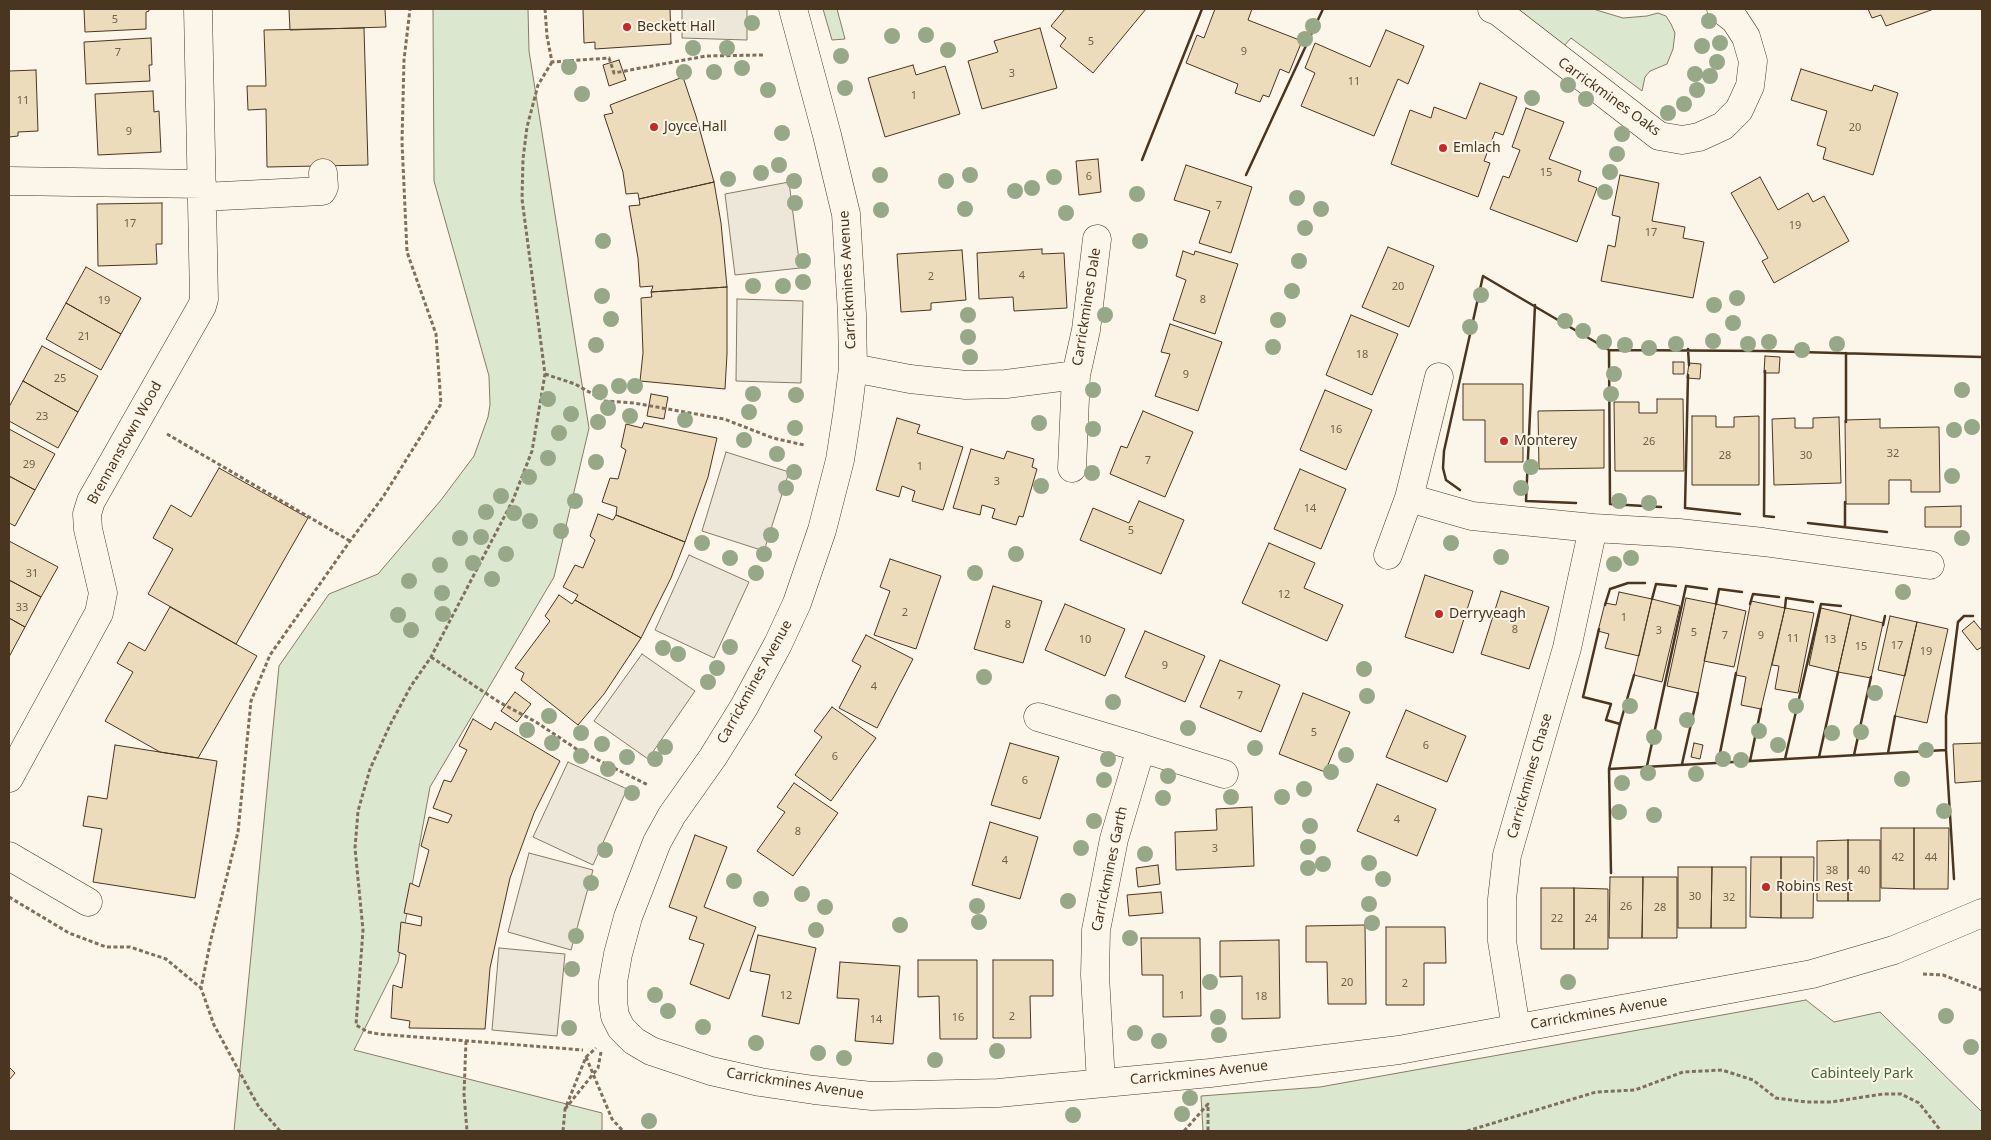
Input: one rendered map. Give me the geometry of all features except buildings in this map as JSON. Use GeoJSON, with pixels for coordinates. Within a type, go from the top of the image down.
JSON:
{"type":"FeatureCollection","features":[{"type":"Feature","properties":{"kind":"street","name":"Brennanstown Wood"},"geometry":{"type":"LineString","coordinates":[[9,778],[100,613],[103,593],[88,530],[87,514],[91,501],[202,306],[204,299],[198,9]]}},
{"type":"Feature","properties":{"kind":"street","name":"Carrickmines Avenue"},"geometry":{"type":"LineString","coordinates":[[793,9],[846,214],[853,368],[848,415],[840,460],[822,530],[797,603],[778,644],[744,707],[713,757],[672,815],[654,847],[628,917],[613,982],[613,1002],[615,1016],[621,1028],[634,1041],[651,1051],[711,1071],[760,1082],[872,1096],[989,1093],[1101,1083],[1315,1062],[1399,1050],[1812,974],[1894,950],[1982,913]]}},
{"type":"Feature","properties":{"kind":"street","name":"Carrickmines Oaks"},"geometry":{"type":"LineString","coordinates":[[1492,9],[1499,12],[1658,136],[1682,140],[1699,136],[1723,126],[1738,110],[1750,86],[1753,61],[1746,37],[1735,20],[1722,9]]}},
{"type":"Feature","properties":{"kind":"street"},"geometry":{"type":"LineString","coordinates":[[9,181],[202,190],[322,191],[324,187],[323,173]]}},
{"type":"Feature","properties":{"kind":"street","name":"Carrickmines Dale"},"geometry":{"type":"LineString","coordinates":[[1072,468],[1076,375],[1086,330],[1098,239]]}},
{"type":"Feature","properties":{"kind":"street","name":"Carrickmines Dale"},"geometry":{"type":"LineString","coordinates":[[853,368],[910,379],[966,385],[1006,384],[1076,375]]}},
{"type":"Feature","properties":{"kind":"street"},"geometry":{"type":"LineString","coordinates":[[1388,555],[1409,498],[1439,377]]}},
{"type":"Feature","properties":{"kind":"street"},"geometry":{"type":"LineString","coordinates":[[1409,498],[1472,516],[1594,528],[1679,533],[1763,542],[1930,565]]}},
{"type":"Feature","properties":{"kind":"street","name":"Carrickmines Chase"},"geometry":{"type":"LineString","coordinates":[[1516,1028],[1502,941],[1502,899],[1507,855],[1567,648],[1594,528]]}},
{"type":"Feature","properties":{"kind":"street"},"geometry":{"type":"LineString","coordinates":[[1038,717],[1224,774]]}},
{"type":"Feature","properties":{"kind":"street","name":"Carrickmines Garth"},"geometry":{"type":"LineString","coordinates":[[1101,1083],[1095,975],[1096,930],[1114,838],[1141,748]]}},
{"type":"Feature","properties":{"kind":"street"},"geometry":{"type":"LineString","coordinates":[[9,856],[88,902]]}},
{"type":"Feature","properties":{"kind":"path"},"geometry":{"type":"LineString","coordinates":[[280,1131],[259,1107],[250,1093],[214,1025],[201,988],[211,939],[238,832],[252,701],[270,655],[384,496],[441,404],[436,334],[407,252],[402,142],[404,60],[410,9]]}},
{"type":"Feature","properties":{"kind":"path"},"geometry":{"type":"LineString","coordinates":[[545,9],[547,36],[552,62],[538,85],[523,159],[522,199],[545,374],[532,451],[513,500],[431,657],[411,686],[390,725],[370,769],[358,811],[355,848],[362,930],[356,1025],[368,1032],[379,1034],[583,1050]]}},
{"type":"Feature","properties":{"kind":"path"},"geometry":{"type":"LineString","coordinates":[[552,62],[609,58],[614,73],[706,56],[763,55]]}},
{"type":"Feature","properties":{"kind":"path"},"geometry":{"type":"LineString","coordinates":[[545,374],[574,384],[605,401],[634,403],[724,419],[738,423],[755,432],[804,445]]}},
{"type":"Feature","properties":{"kind":"path"},"geometry":{"type":"LineString","coordinates":[[139,418],[350,541]]}},
{"type":"Feature","properties":{"kind":"path"},"geometry":{"type":"LineString","coordinates":[[431,657],[498,702],[536,722],[578,750],[648,785]]}},
{"type":"Feature","properties":{"kind":"path"},"geometry":{"type":"LineString","coordinates":[[9,897],[69,933],[106,947],[130,947],[166,959],[201,988]]}},
{"type":"Feature","properties":{"kind":"path"},"geometry":{"type":"LineString","coordinates":[[1919,973],[1943,975],[1982,990]]}},
{"type":"Feature","properties":{"kind":"path"},"geometry":{"type":"LineString","coordinates":[[466,1041],[464,1094],[467,1131]]}},
{"type":"Feature","properties":{"kind":"path"},"geometry":{"type":"LineString","coordinates":[[563,1131],[565,1109],[586,1057],[599,1046],[601,1051],[598,1068],[565,1109]]}},
{"type":"Feature","properties":{"kind":"path"},"geometry":{"type":"LineString","coordinates":[[586,1057],[612,1119],[623,1131]]}},
{"type":"Feature","properties":{"kind":"path"},"geometry":{"type":"LineString","coordinates":[[1466,1131],[1596,1092],[1635,1090],[1683,1072],[1722,1070],[1753,1080],[1776,1098],[1806,1102],[1831,1102],[1883,1094],[1901,1094],[1919,1103],[1941,1131]]}},
{"type":"Feature","properties":{"kind":"path"},"geometry":{"type":"LineString","coordinates":[[1184,1131],[1208,1104],[1208,1131]]}},
{"type":"Feature","properties":{"kind":"green space"},"geometry":{"type":"Polygon","coordinates":[[[433,9],[528,9],[529,51],[589,428],[554,577],[430,787],[398,962],[354,1050],[602,1113],[602,1131],[234,1131],[279,666],[329,594],[378,574],[441,500],[474,456],[488,417],[490,405],[489,376],[434,181],[433,9]]]}},
{"type":"Feature","properties":{"kind":"green space"},"geometry":{"type":"Polygon","coordinates":[[[823,9],[837,9],[845,39],[832,40],[823,9]]]}},
{"type":"Feature","properties":{"kind":"green space"},"geometry":{"type":"Polygon","coordinates":[[[1518,9],[1593,9],[1623,18],[1658,13],[1666,16],[1675,33],[1673,49],[1667,64],[1650,71],[1645,77],[1642,91],[1571,38],[1564,46],[1518,9]]]}},
{"type":"Feature","properties":{"kind":"green space","name":"Cabinteely Park"},"geometry":{"type":"Polygon","coordinates":[[[1806,1000],[1834,1022],[1880,1012],[1982,1112],[1982,1131],[1203,1131],[1201,1096],[1320,1087],[1806,1000]]]}},
{"type":"Feature","properties":{"kind":"shaded area"},"geometry":{"type":"Polygon","coordinates":[[[682,9],[747,9],[747,40],[682,38],[682,9]]]}},
{"type":"Feature","properties":{"kind":"shaded area"},"geometry":{"type":"Polygon","coordinates":[[[789,182],[800,268],[735,275],[725,194],[789,182]]]}},
{"type":"Feature","properties":{"kind":"shaded area"},"geometry":{"type":"Polygon","coordinates":[[[737,299],[803,301],[801,383],[736,381],[737,299]]]}},
{"type":"Feature","properties":{"kind":"shaded area"},"geometry":{"type":"Polygon","coordinates":[[[726,452],[789,472],[764,551],[702,531],[726,452]]]}},
{"type":"Feature","properties":{"kind":"shaded area"},"geometry":{"type":"Polygon","coordinates":[[[689,555],[749,582],[714,658],[655,630],[689,555]]]}},
{"type":"Feature","properties":{"kind":"shaded area"},"geometry":{"type":"Polygon","coordinates":[[[642,654],[695,691],[648,759],[594,721],[642,654]]]}},
{"type":"Feature","properties":{"kind":"shaded area"},"geometry":{"type":"Polygon","coordinates":[[[568,762],[627,789],[593,865],[533,837],[568,762]]]}},
{"type":"Feature","properties":{"kind":"shaded area"},"geometry":{"type":"Polygon","coordinates":[[[529,853],[593,870],[571,950],[508,932],[529,853]]]}},
{"type":"Feature","properties":{"kind":"shaded area"},"geometry":{"type":"Polygon","coordinates":[[[499,948],[565,954],[557,1036],[492,1030],[499,948]]]}},
{"type":"Feature","properties":{"kind":"wall"},"geometry":{"type":"LineString","coordinates":[[1142,160],[1202,9]]}},
{"type":"Feature","properties":{"kind":"wall"},"geometry":{"type":"LineString","coordinates":[[1246,175],[1323,9]]}},
{"type":"Feature","properties":{"kind":"wall"},"geometry":{"type":"LineString","coordinates":[[1460,490],[1446,480],[1443,468],[1444,451],[1483,276],[1609,350],[1764,351],[1982,357]]}},
{"type":"Feature","properties":{"kind":"wall"},"geometry":{"type":"LineString","coordinates":[[1535,305],[1526,501],[1576,503]]}},
{"type":"Feature","properties":{"kind":"wall"},"geometry":{"type":"LineString","coordinates":[[1688,349],[1689,365]]}},
{"type":"Feature","properties":{"kind":"wall"},"geometry":{"type":"LineString","coordinates":[[1609,350],[1610,504],[1661,507]]}},
{"type":"Feature","properties":{"kind":"wall"},"geometry":{"type":"LineString","coordinates":[[1846,353],[1846,422]]}},
{"type":"Feature","properties":{"kind":"wall"},"geometry":{"type":"LineString","coordinates":[[1765,371],[1764,516],[1774,517]]}},
{"type":"Feature","properties":{"kind":"wall"},"geometry":{"type":"LineString","coordinates":[[1688,375],[1685,508],[1740,514]]}},
{"type":"Feature","properties":{"kind":"wall"},"geometry":{"type":"LineString","coordinates":[[1845,502],[1845,527]]}},
{"type":"Feature","properties":{"kind":"wall"},"geometry":{"type":"LineString","coordinates":[[1808,523],[1887,532]]}},
{"type":"Feature","properties":{"kind":"wall"},"geometry":{"type":"LineString","coordinates":[[1605,605],[1610,589],[1628,583],[1645,583]]}},
{"type":"Feature","properties":{"kind":"wall"},"geometry":{"type":"LineString","coordinates":[[1652,599],[1656,584],[1676,586]]}},
{"type":"Feature","properties":{"kind":"wall"},"geometry":{"type":"LineString","coordinates":[[1647,766],[1686,586],[1707,589]]}},
{"type":"Feature","properties":{"kind":"wall"},"geometry":{"type":"LineString","coordinates":[[1716,604],[1719,589],[1742,592]]}},
{"type":"Feature","properties":{"kind":"wall"},"geometry":{"type":"LineString","coordinates":[[1750,604],[1753,594],[1779,597]]}},
{"type":"Feature","properties":{"kind":"wall"},"geometry":{"type":"LineString","coordinates":[[1785,608],[1786,598],[1813,602]]}},
{"type":"Feature","properties":{"kind":"wall"},"geometry":{"type":"LineString","coordinates":[[1785,759],[1821,604],[1841,606]]}},
{"type":"Feature","properties":{"kind":"wall"},"geometry":{"type":"LineString","coordinates":[[1883,625],[1885,616]]}},
{"type":"Feature","properties":{"kind":"wall"},"geometry":{"type":"LineString","coordinates":[[1954,879],[1946,750],[1946,716],[1958,622],[1964,616],[1973,616]]}},
{"type":"Feature","properties":{"kind":"wall"},"geometry":{"type":"LineString","coordinates":[[1599,629],[1583,697],[1611,704],[1606,720],[1620,724],[1609,769]]}},
{"type":"Feature","properties":{"kind":"wall"},"geometry":{"type":"LineString","coordinates":[[1819,757],[1838,672]]}},
{"type":"Feature","properties":{"kind":"wall"},"geometry":{"type":"LineString","coordinates":[[1718,763],[1736,673]]}},
{"type":"Feature","properties":{"kind":"wall"},"geometry":{"type":"LineString","coordinates":[[1620,724],[1634,675]]}},
{"type":"Feature","properties":{"kind":"wall"},"geometry":{"type":"LineString","coordinates":[[1854,755],[1871,677]]}},
{"type":"Feature","properties":{"kind":"wall"},"geometry":{"type":"LineString","coordinates":[[1682,764],[1698,693]]}},
{"type":"Feature","properties":{"kind":"wall"},"geometry":{"type":"LineString","coordinates":[[1750,761],[1761,709]]}},
{"type":"Feature","properties":{"kind":"wall"},"geometry":{"type":"LineString","coordinates":[[1888,753],[1895,716]]}},
{"type":"Feature","properties":{"kind":"wall"},"geometry":{"type":"LineString","coordinates":[[1611,873],[1609,769],[1946,750]]}},
{"type":"Feature","properties":{"kind":"place","name":"Beckett Hall"},"geometry":{"type":"Point","coordinates":[627,27]}},
{"type":"Feature","properties":{"kind":"place","name":"Joyce Hall"},"geometry":{"type":"Point","coordinates":[654,127]}},
{"type":"Feature","properties":{"kind":"place","name":"Emlach"},"geometry":{"type":"Point","coordinates":[1443,148]}},
{"type":"Feature","properties":{"kind":"place","name":"Monterey"},"geometry":{"type":"Point","coordinates":[1504,441]}},
{"type":"Feature","properties":{"kind":"place","name":"Derryveagh"},"geometry":{"type":"Point","coordinates":[1439,614]}},
{"type":"Feature","properties":{"kind":"place","name":"Robins Rest"},"geometry":{"type":"Point","coordinates":[1766,887]}}]}
